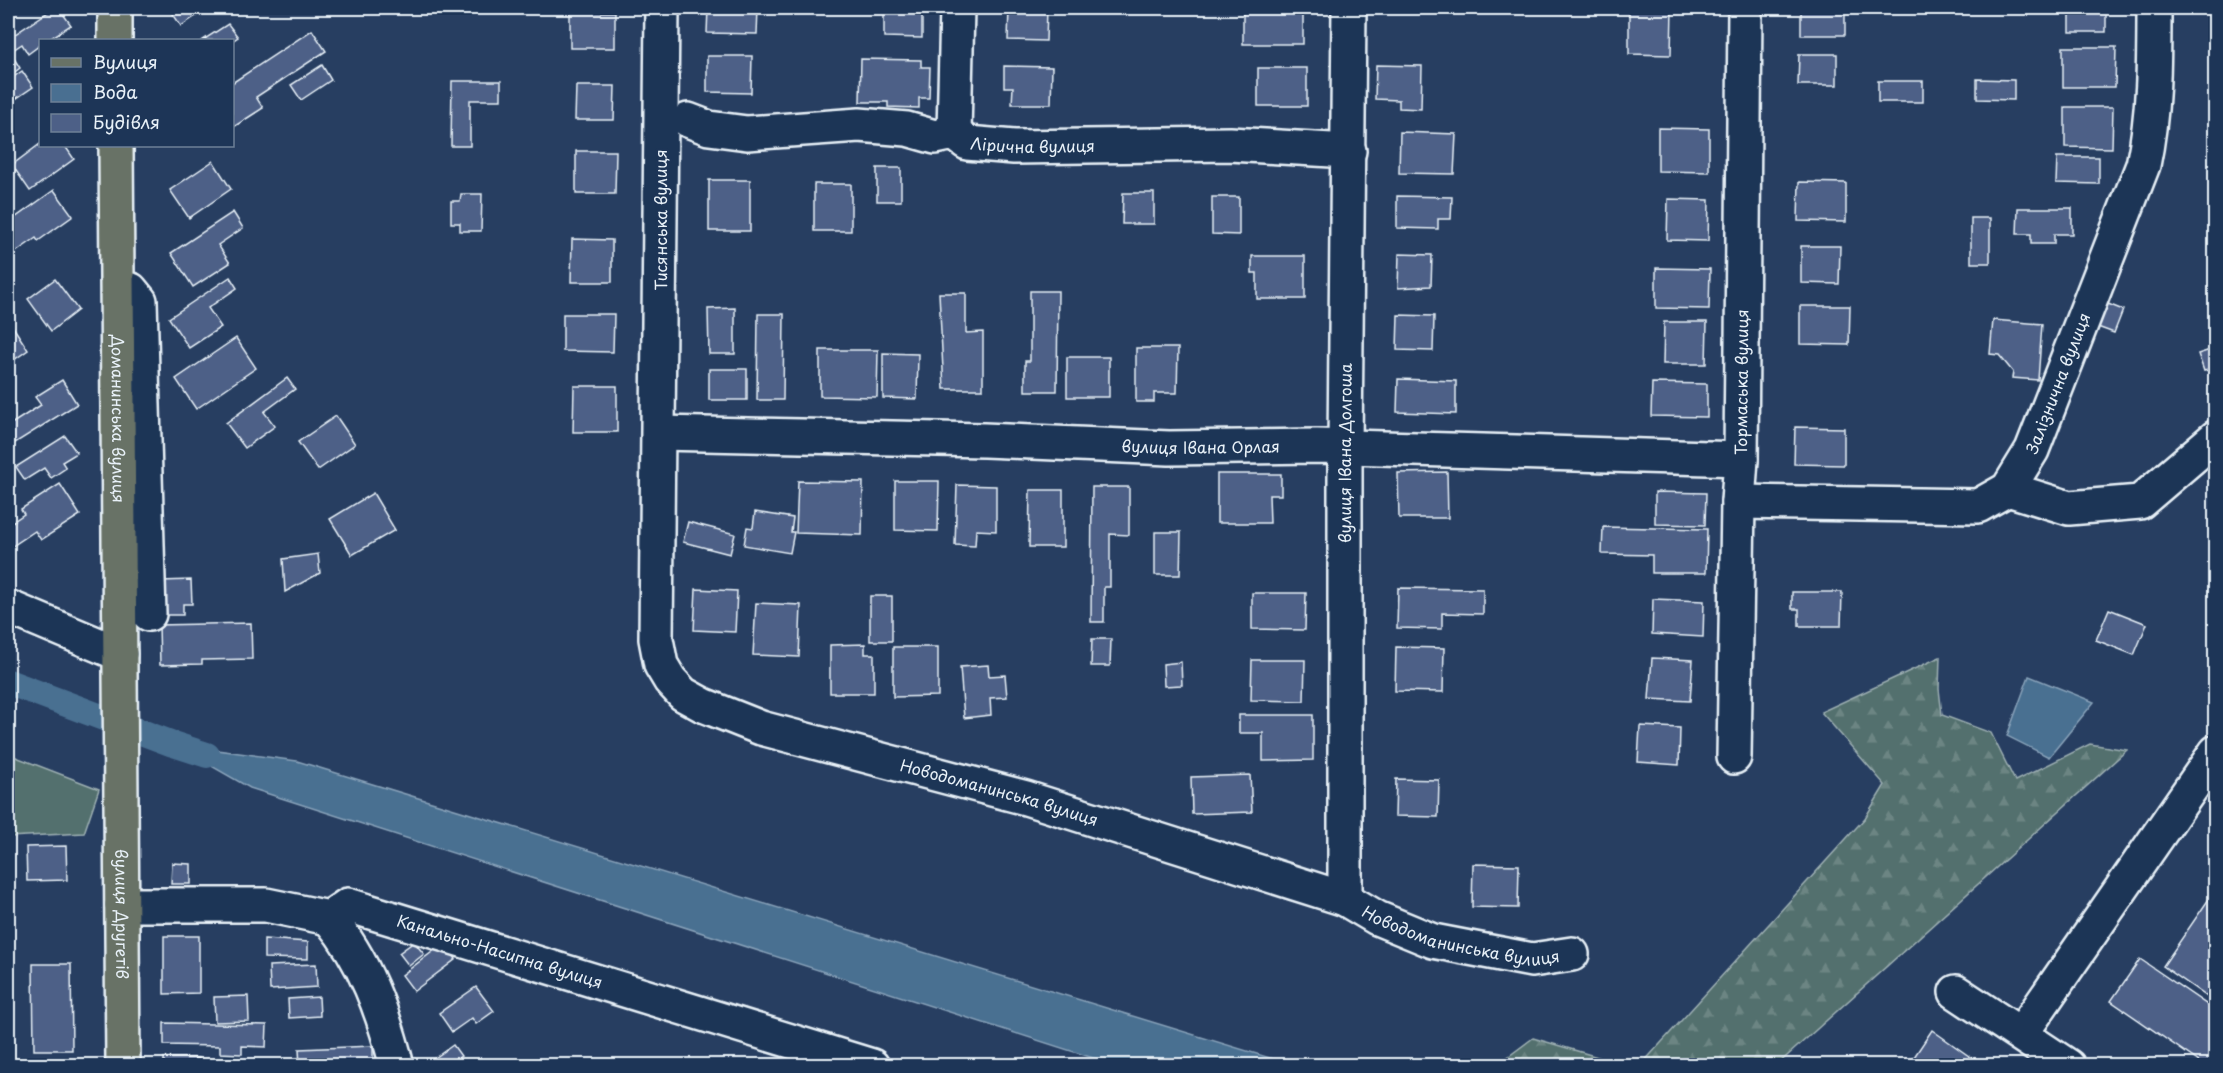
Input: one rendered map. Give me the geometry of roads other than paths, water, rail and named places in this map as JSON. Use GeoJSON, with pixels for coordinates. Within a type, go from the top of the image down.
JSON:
{"type":"FeatureCollection","features":[{"type":"Feature","properties":{"kind":"main road"},"geometry":{"type":"LineString","coordinates":[[115,8],[115,39]]}},
{"type":"Feature","properties":{"kind":"main road","name":"Доманинська вулиця"},"geometry":{"type":"LineString","coordinates":[[116,147],[121,692]]}},
{"type":"Feature","properties":{"kind":"main road","name":"вулиця Другетів"},"geometry":{"type":"LineString","coordinates":[[121,692],[123,1065]]}},
{"type":"Feature","properties":{"kind":"street","name":"Тисянська вулиця"},"geometry":{"type":"LineString","coordinates":[[660,433],[662,8]]}},
{"type":"Feature","properties":{"kind":"street"},"geometry":{"type":"LineString","coordinates":[[954,133],[957,8]]}},
{"type":"Feature","properties":{"kind":"street","name":"вулиця Івана Долгоша"},"geometry":{"type":"LineString","coordinates":[[1345,899],[1345,448],[1349,8]]}},
{"type":"Feature","properties":{"kind":"street","name":"Тормаська вулиця"},"geometry":{"type":"LineString","coordinates":[[1734,757],[1738,502],[1741,459],[1745,8]]}},
{"type":"Feature","properties":{"kind":"street","name":"Залізнична вулиця"},"geometry":{"type":"LineString","coordinates":[[1738,502],[1978,506],[2008,489],[2032,450],[2143,165],[2150,131],[2153,98],[2154,8]]}},
{"type":"Feature","properties":{"kind":"street","name":"Лірична вулиця"},"geometry":{"type":"LineString","coordinates":[[688,120],[709,129],[747,133],[859,125],[907,129],[935,137],[954,133],[967,144],[1014,147],[1230,144],[1349,151]]}},
{"type":"Feature","properties":{"kind":"street"},"geometry":{"type":"LineString","coordinates":[[118,289],[131,290],[140,301],[149,614]]}},
{"type":"Feature","properties":{"kind":"street","name":"вулиця Івана Орлая"},"geometry":{"type":"LineString","coordinates":[[660,433],[984,440],[1169,448],[1317,446],[1741,459]]}},
{"type":"Feature","properties":{"kind":"street","name":"Новодоманинська вулиця"},"geometry":{"type":"LineString","coordinates":[[660,433],[656,639],[662,665],[670,681],[683,693],[703,705],[761,728],[1026,798],[1345,899],[1377,918],[1433,941],[1532,960],[1572,954]]}},
{"type":"Feature","properties":{"kind":"street"},"geometry":{"type":"LineString","coordinates":[[2008,489],[2069,508],[2140,502],[2216,437]]}},
{"type":"Feature","properties":{"kind":"street"},"geometry":{"type":"LineString","coordinates":[[8,607],[120,654]]}},
{"type":"Feature","properties":{"kind":"street"},"geometry":{"type":"LineString","coordinates":[[2021,1034],[2216,752]]}},
{"type":"Feature","properties":{"kind":"street"},"geometry":{"type":"LineString","coordinates":[[122,904],[266,905],[328,918],[341,933],[365,973],[384,1017],[397,1065]]}},
{"type":"Feature","properties":{"kind":"street","name":"Канально-Насипна вулиця"},"geometry":{"type":"LineString","coordinates":[[328,918],[348,905],[872,1065]]}},
{"type":"Feature","properties":{"kind":"street"},"geometry":{"type":"LineString","coordinates":[[1956,992],[2068,1065]]}},
{"type":"Feature","properties":{"kind":"water"},"geometry":{"type":"Polygon","coordinates":[[[2029,676],[2094,702],[2049,757],[2007,736],[2029,676]]]}},
{"type":"Feature","properties":{"kind":"water"},"geometry":{"type":"Polygon","coordinates":[[[173,744],[297,761],[1293,1065],[1115,1065],[250,788],[173,744]]]}},
{"type":"Feature","properties":{"kind":"waterway"},"geometry":{"type":"LineString","coordinates":[[8,682],[207,755]]}}]}
